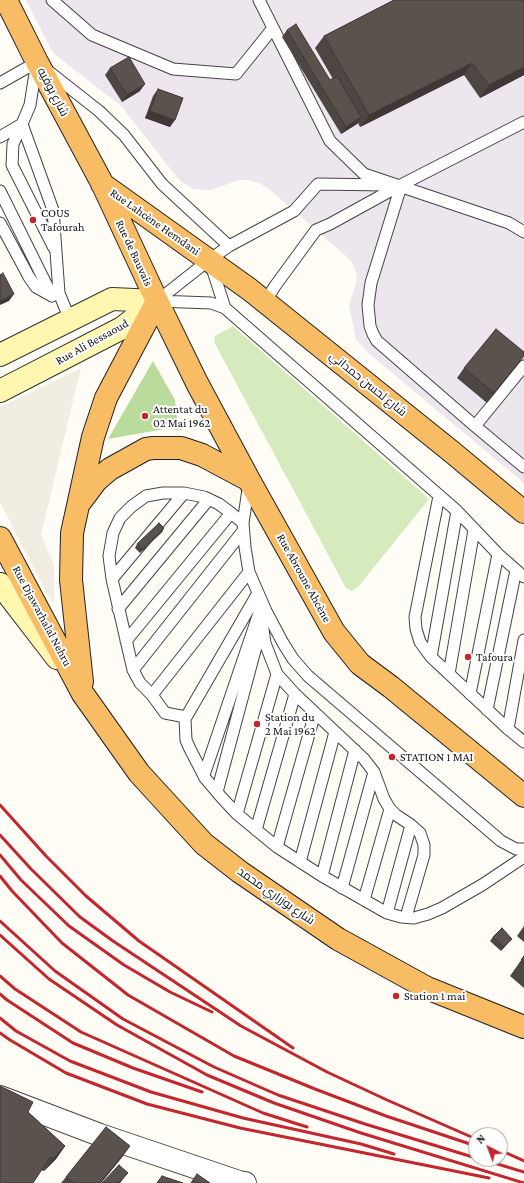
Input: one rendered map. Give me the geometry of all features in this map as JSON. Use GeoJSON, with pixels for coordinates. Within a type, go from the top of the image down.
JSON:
{"type":"FeatureCollection","features":[{"type":"Feature","properties":{"kind":"highway","name":"شارع بوفيه"},"geometry":{"type":"LineString","coordinates":[[6,0],[37,62],[102,183]]}},
{"type":"Feature","properties":{"kind":"highway","name":"Rue Lahcène Hemdani"},"geometry":{"type":"LineString","coordinates":[[102,183],[209,260]]}},
{"type":"Feature","properties":{"kind":"highway","name":"Rue de Bauvais"},"geometry":{"type":"LineString","coordinates":[[102,183],[157,301]]}},
{"type":"Feature","properties":{"kind":"highway","name":"شارع لحسن حمداني"},"geometry":{"type":"LineString","coordinates":[[209,260],[265,302],[452,452],[524,512]]}},
{"type":"Feature","properties":{"kind":"highway","name":"Rue Abroune Ahcène"},"geometry":{"type":"LineString","coordinates":[[157,301],[197,383],[334,632],[360,664],[391,687],[524,796]]}},
{"type":"Feature","properties":{"kind":"highway"},"geometry":{"type":"LineString","coordinates":[[83,694],[71,580],[72,533],[93,437],[106,398],[157,301]]}},
{"type":"Feature","properties":{"kind":"highway"},"geometry":{"type":"LineString","coordinates":[[78,504],[96,481],[110,469],[146,450],[153,448],[181,448],[202,455],[249,480]]}},
{"type":"Feature","properties":{"kind":"highway","name":"Rue Djawarhalal Nehru"},"geometry":{"type":"LineString","coordinates":[[0,538],[83,694]]}},
{"type":"Feature","properties":{"kind":"highway","name":"شارع بوزراري محمد"},"geometry":{"type":"LineString","coordinates":[[83,694],[139,773],[204,844],[240,872],[338,939],[427,988],[524,1027]]}},
{"type":"Feature","properties":{"kind":"main road","name":"Rue Ali Bessaoud"},"geometry":{"type":"LineString","coordinates":[[0,355],[112,299],[157,301]]}},
{"type":"Feature","properties":{"kind":"main road","name":"Rue Ali Bessaoud"},"geometry":{"type":"LineString","coordinates":[[0,391],[122,328],[157,301]]}},
{"type":"Feature","properties":{"kind":"main road"},"geometry":{"type":"LineString","coordinates":[[0,584],[83,694]]}},
{"type":"Feature","properties":{"kind":"street"},"geometry":{"type":"LineString","coordinates":[[0,1097],[100,1135],[241,1183]]}},
{"type":"Feature","properties":{"kind":"lane"},"geometry":{"type":"LineString","coordinates":[[52,0],[92,36],[173,69],[236,74],[273,28]]}},
{"type":"Feature","properties":{"kind":"lane"},"geometry":{"type":"LineString","coordinates":[[259,0],[330,141],[364,174],[509,223],[524,232]]}},
{"type":"Feature","properties":{"kind":"lane"},"geometry":{"type":"LineString","coordinates":[[0,83],[37,62]]}},
{"type":"Feature","properties":{"kind":"lane"},"geometry":{"type":"LineString","coordinates":[[37,62],[30,106],[13,144],[12,165],[57,253]]}},
{"type":"Feature","properties":{"kind":"lane"},"geometry":{"type":"LineString","coordinates":[[37,62],[99,111],[124,135],[162,184],[229,246]]}},
{"type":"Feature","properties":{"kind":"lane"},"geometry":{"type":"LineString","coordinates":[[265,302],[316,230],[524,122]]}},
{"type":"Feature","properties":{"kind":"lane"},"geometry":{"type":"LineString","coordinates":[[0,137],[22,124]]}},
{"type":"Feature","properties":{"kind":"lane"},"geometry":{"type":"LineString","coordinates":[[22,124],[54,210],[57,253],[56,294]]}},
{"type":"Feature","properties":{"kind":"lane"},"geometry":{"type":"LineString","coordinates":[[157,301],[229,246],[294,211],[318,184],[400,186]]}},
{"type":"Feature","properties":{"kind":"lane"},"geometry":{"type":"LineString","coordinates":[[400,186],[371,283],[368,305],[372,334],[377,341],[524,467]]}},
{"type":"Feature","properties":{"kind":"lane"},"geometry":{"type":"LineString","coordinates":[[0,191],[70,320]]}},
{"type":"Feature","properties":{"kind":"lane"},"geometry":{"type":"LineString","coordinates":[[0,223],[36,287],[56,294]]}},
{"type":"Feature","properties":{"kind":"lane"},"geometry":{"type":"LineString","coordinates":[[209,260],[225,308]]}},
{"type":"Feature","properties":{"kind":"lane"},"geometry":{"type":"LineString","coordinates":[[157,301],[212,303],[225,308],[457,511],[474,530],[520,574],[487,710]]}},
{"type":"Feature","properties":{"kind":"lane"},"geometry":{"type":"LineString","coordinates":[[475,426],[524,366]]}},
{"type":"Feature","properties":{"kind":"lane"},"geometry":{"type":"LineString","coordinates":[[249,480],[243,527],[249,572],[283,643],[293,659],[308,676],[501,841],[516,849],[524,849]]}},
{"type":"Feature","properties":{"kind":"lane"},"geometry":{"type":"LineString","coordinates":[[186,717],[165,714],[152,695],[140,683],[133,670],[112,579],[109,556],[113,532],[120,518],[132,506],[146,496],[164,493],[184,493],[209,499],[231,512],[243,527]]}},
{"type":"Feature","properties":{"kind":"lane"},"geometry":{"type":"LineString","coordinates":[[112,579],[184,493]]}},
{"type":"Feature","properties":{"kind":"lane"},"geometry":{"type":"LineString","coordinates":[[439,496],[415,617],[416,629],[420,642],[431,657],[487,710],[524,742]]}},
{"type":"Feature","properties":{"kind":"lane"},"geometry":{"type":"LineString","coordinates":[[118,609],[209,499]]}},
{"type":"Feature","properties":{"kind":"lane"},"geometry":{"type":"LineString","coordinates":[[431,657],[457,511]]}},
{"type":"Feature","properties":{"kind":"lane"},"geometry":{"type":"LineString","coordinates":[[126,641],[231,512]]}},
{"type":"Feature","properties":{"kind":"lane"},"geometry":{"type":"LineString","coordinates":[[133,670],[243,527]]}},
{"type":"Feature","properties":{"kind":"lane"},"geometry":{"type":"LineString","coordinates":[[449,674],[474,530]]}},
{"type":"Feature","properties":{"kind":"lane"},"geometry":{"type":"LineString","coordinates":[[470,694],[498,554]]}},
{"type":"Feature","properties":{"kind":"lane"},"geometry":{"type":"LineString","coordinates":[[152,695],[249,572]]}},
{"type":"Feature","properties":{"kind":"lane"},"geometry":{"type":"LineString","coordinates":[[258,593],[265,643],[277,674],[295,694],[364,759],[374,772],[384,800],[390,809],[396,815],[411,824],[420,833],[424,845],[424,855],[406,917]]}},
{"type":"Feature","properties":{"kind":"lane"},"geometry":{"type":"LineString","coordinates":[[258,593],[185,719],[186,740],[204,775],[237,814],[277,847],[322,876],[387,913],[406,917],[414,918],[442,908],[482,885],[524,857]]}},
{"type":"Feature","properties":{"kind":"lane"},"geometry":{"type":"LineString","coordinates":[[204,775],[260,610]]}},
{"type":"Feature","properties":{"kind":"lane"},"geometry":{"type":"LineString","coordinates":[[217,792],[262,626]]}},
{"type":"Feature","properties":{"kind":"lane"},"geometry":{"type":"LineString","coordinates":[[508,729],[524,640]]}},
{"type":"Feature","properties":{"kind":"lane"},"geometry":{"type":"LineString","coordinates":[[237,814],[277,674]]}},
{"type":"Feature","properties":{"kind":"lane"},"geometry":{"type":"LineString","coordinates":[[256,830],[295,694]]}},
{"type":"Feature","properties":{"kind":"lane"},"geometry":{"type":"LineString","coordinates":[[277,847],[315,713]]}},
{"type":"Feature","properties":{"kind":"lane"},"geometry":{"type":"LineString","coordinates":[[300,862],[335,732]]}},
{"type":"Feature","properties":{"kind":"lane"},"geometry":{"type":"LineString","coordinates":[[322,876],[355,750]]}},
{"type":"Feature","properties":{"kind":"lane"},"geometry":{"type":"LineString","coordinates":[[342,888],[374,772]]}},
{"type":"Feature","properties":{"kind":"lane"},"geometry":{"type":"LineString","coordinates":[[364,900],[390,809]]}},
{"type":"Feature","properties":{"kind":"lane"},"geometry":{"type":"LineString","coordinates":[[387,913],[411,824]]}},
{"type":"Feature","properties":{"kind":"shaded area"},"geometry":{"type":"Polygon","coordinates":[[[26,0],[524,0],[524,483],[373,357],[356,340],[349,305],[357,280],[356,271],[351,261],[345,255],[260,183],[248,180],[239,180],[211,190],[203,190],[194,189],[180,181],[121,106],[53,53],[26,0]]]}},
{"type":"Feature","properties":{"kind":"shaded area"},"geometry":{"type":"Polygon","coordinates":[[[81,368],[41,535],[54,565],[54,603],[46,592],[0,502],[0,407],[81,368]]]}},
{"type":"Feature","properties":{"kind":"green space"},"geometry":{"type":"Polygon","coordinates":[[[233,326],[429,499],[358,587],[352,591],[346,588],[214,342],[215,336],[233,326]]]}},
{"type":"Feature","properties":{"kind":"green space"},"geometry":{"type":"Polygon","coordinates":[[[153,361],[175,400],[176,414],[182,430],[165,429],[108,439],[153,361]]]}},
{"type":"Feature","properties":{"kind":"building"},"geometry":{"type":"Polygon","coordinates":[[[394,0],[524,0],[524,67],[489,85],[472,63],[369,115],[324,36],[394,0]]]}},
{"type":"Feature","properties":{"kind":"building"},"geometry":{"type":"Polygon","coordinates":[[[296,24],[330,80],[337,76],[361,117],[346,127],[287,30],[296,24]]]}},
{"type":"Feature","properties":{"kind":"building"},"geometry":{"type":"Polygon","coordinates":[[[129,57],[145,84],[127,95],[110,68],[129,57]]]}},
{"type":"Feature","properties":{"kind":"building"},"geometry":{"type":"Polygon","coordinates":[[[158,89],[183,98],[175,120],[150,111],[158,89]]]}},
{"type":"Feature","properties":{"kind":"building"},"geometry":{"type":"Polygon","coordinates":[[[3,273],[14,294],[0,301],[0,275],[3,273]]]}},
{"type":"Feature","properties":{"kind":"building"},"geometry":{"type":"Polygon","coordinates":[[[496,329],[524,352],[524,356],[494,393],[464,368],[496,329]]]}},
{"type":"Feature","properties":{"kind":"building"},"geometry":{"type":"Polygon","coordinates":[[[159,523],[164,528],[143,550],[137,544],[159,523]]]}},
{"type":"Feature","properties":{"kind":"building"},"geometry":{"type":"Polygon","coordinates":[[[502,928],[512,939],[503,947],[493,937],[502,928]]]}},
{"type":"Feature","properties":{"kind":"building"},"geometry":{"type":"Polygon","coordinates":[[[0,1086],[33,1102],[28,1112],[65,1146],[53,1159],[50,1157],[33,1183],[0,1183],[0,1086]]]}},
{"type":"Feature","properties":{"kind":"building"},"geometry":{"type":"Polygon","coordinates":[[[106,1127],[130,1146],[100,1183],[74,1183],[66,1177],[106,1127]]]}},
{"type":"Feature","properties":{"kind":"building"},"geometry":{"type":"Polygon","coordinates":[[[119,1165],[128,1173],[118,1183],[102,1183],[119,1165]]]}},
{"type":"Feature","properties":{"kind":"building"},"geometry":{"type":"Polygon","coordinates":[[[197,1174],[210,1183],[191,1183],[197,1174]]]}},
{"type":"Feature","properties":{"kind":"building"},"geometry":{"type":"Polygon","coordinates":[[[162,1176],[183,1183],[157,1183],[162,1176]]]}},
{"type":"Feature","properties":{"kind":"railway"},"geometry":{"type":"LineString","coordinates":[[0,805],[46,856],[86,896],[139,941],[293,1048]]}},
{"type":"Feature","properties":{"kind":"railway"},"geometry":{"type":"LineString","coordinates":[[0,835],[31,869],[80,917],[113,941],[241,1026],[327,1072],[468,1135]]}},
{"type":"Feature","properties":{"kind":"railway"},"geometry":{"type":"LineString","coordinates":[[0,855],[21,880],[69,926],[124,965],[170,992],[212,1012]]}},
{"type":"Feature","properties":{"kind":"railway"},"geometry":{"type":"LineString","coordinates":[[0,876],[12,891],[62,943],[128,995],[234,1056],[386,1116],[468,1143]]}},
{"type":"Feature","properties":{"kind":"railway"},"geometry":{"type":"LineString","coordinates":[[0,921],[55,971],[123,1019],[214,1067],[278,1095],[365,1124],[468,1156]]}},
{"type":"Feature","properties":{"kind":"railway"},"geometry":{"type":"LineString","coordinates":[[0,935],[49,979],[117,1025],[207,1075],[274,1103],[361,1133],[524,1183]]}},
{"type":"Feature","properties":{"kind":"railway"},"geometry":{"type":"LineString","coordinates":[[0,976],[15,989],[81,1032],[263,1113],[307,1127]]}},
{"type":"Feature","properties":{"kind":"railway"},"geometry":{"type":"LineString","coordinates":[[0,994],[73,1043],[133,1068],[202,1092]]}},
{"type":"Feature","properties":{"kind":"railway"},"geometry":{"type":"LineString","coordinates":[[0,1018],[16,1031],[70,1061],[151,1092],[243,1118],[361,1144],[394,1154]]}},
{"type":"Feature","properties":{"kind":"railway"},"geometry":{"type":"LineString","coordinates":[[0,1033],[66,1073],[147,1104],[240,1128],[489,1178]]}},
{"type":"Feature","properties":{"kind":"railway"},"geometry":{"type":"LineString","coordinates":[[508,1154],[524,1161]]}},
{"type":"Feature","properties":{"kind":"railway"},"geometry":{"type":"LineString","coordinates":[[507,1167],[524,1172]]}},
{"type":"Feature","properties":{"kind":"place","name":"COUS Tafourah"},"geometry":{"type":"Point","coordinates":[33,220]}},
{"type":"Feature","properties":{"kind":"place","name":"Attentat du 02 Mai 1962"},"geometry":{"type":"Point","coordinates":[145,416]}},
{"type":"Feature","properties":{"kind":"place","name":"Tafoura"},"geometry":{"type":"Point","coordinates":[468,657]}},
{"type":"Feature","properties":{"kind":"place","name":"Station du 2 Mai 1962"},"geometry":{"type":"Point","coordinates":[257,724]}},
{"type":"Feature","properties":{"kind":"place","name":"STATION 1 MAI"},"geometry":{"type":"Point","coordinates":[392,757]}},
{"type":"Feature","properties":{"kind":"place","name":"Station 1 mai"},"geometry":{"type":"Point","coordinates":[396,996]}}]}
